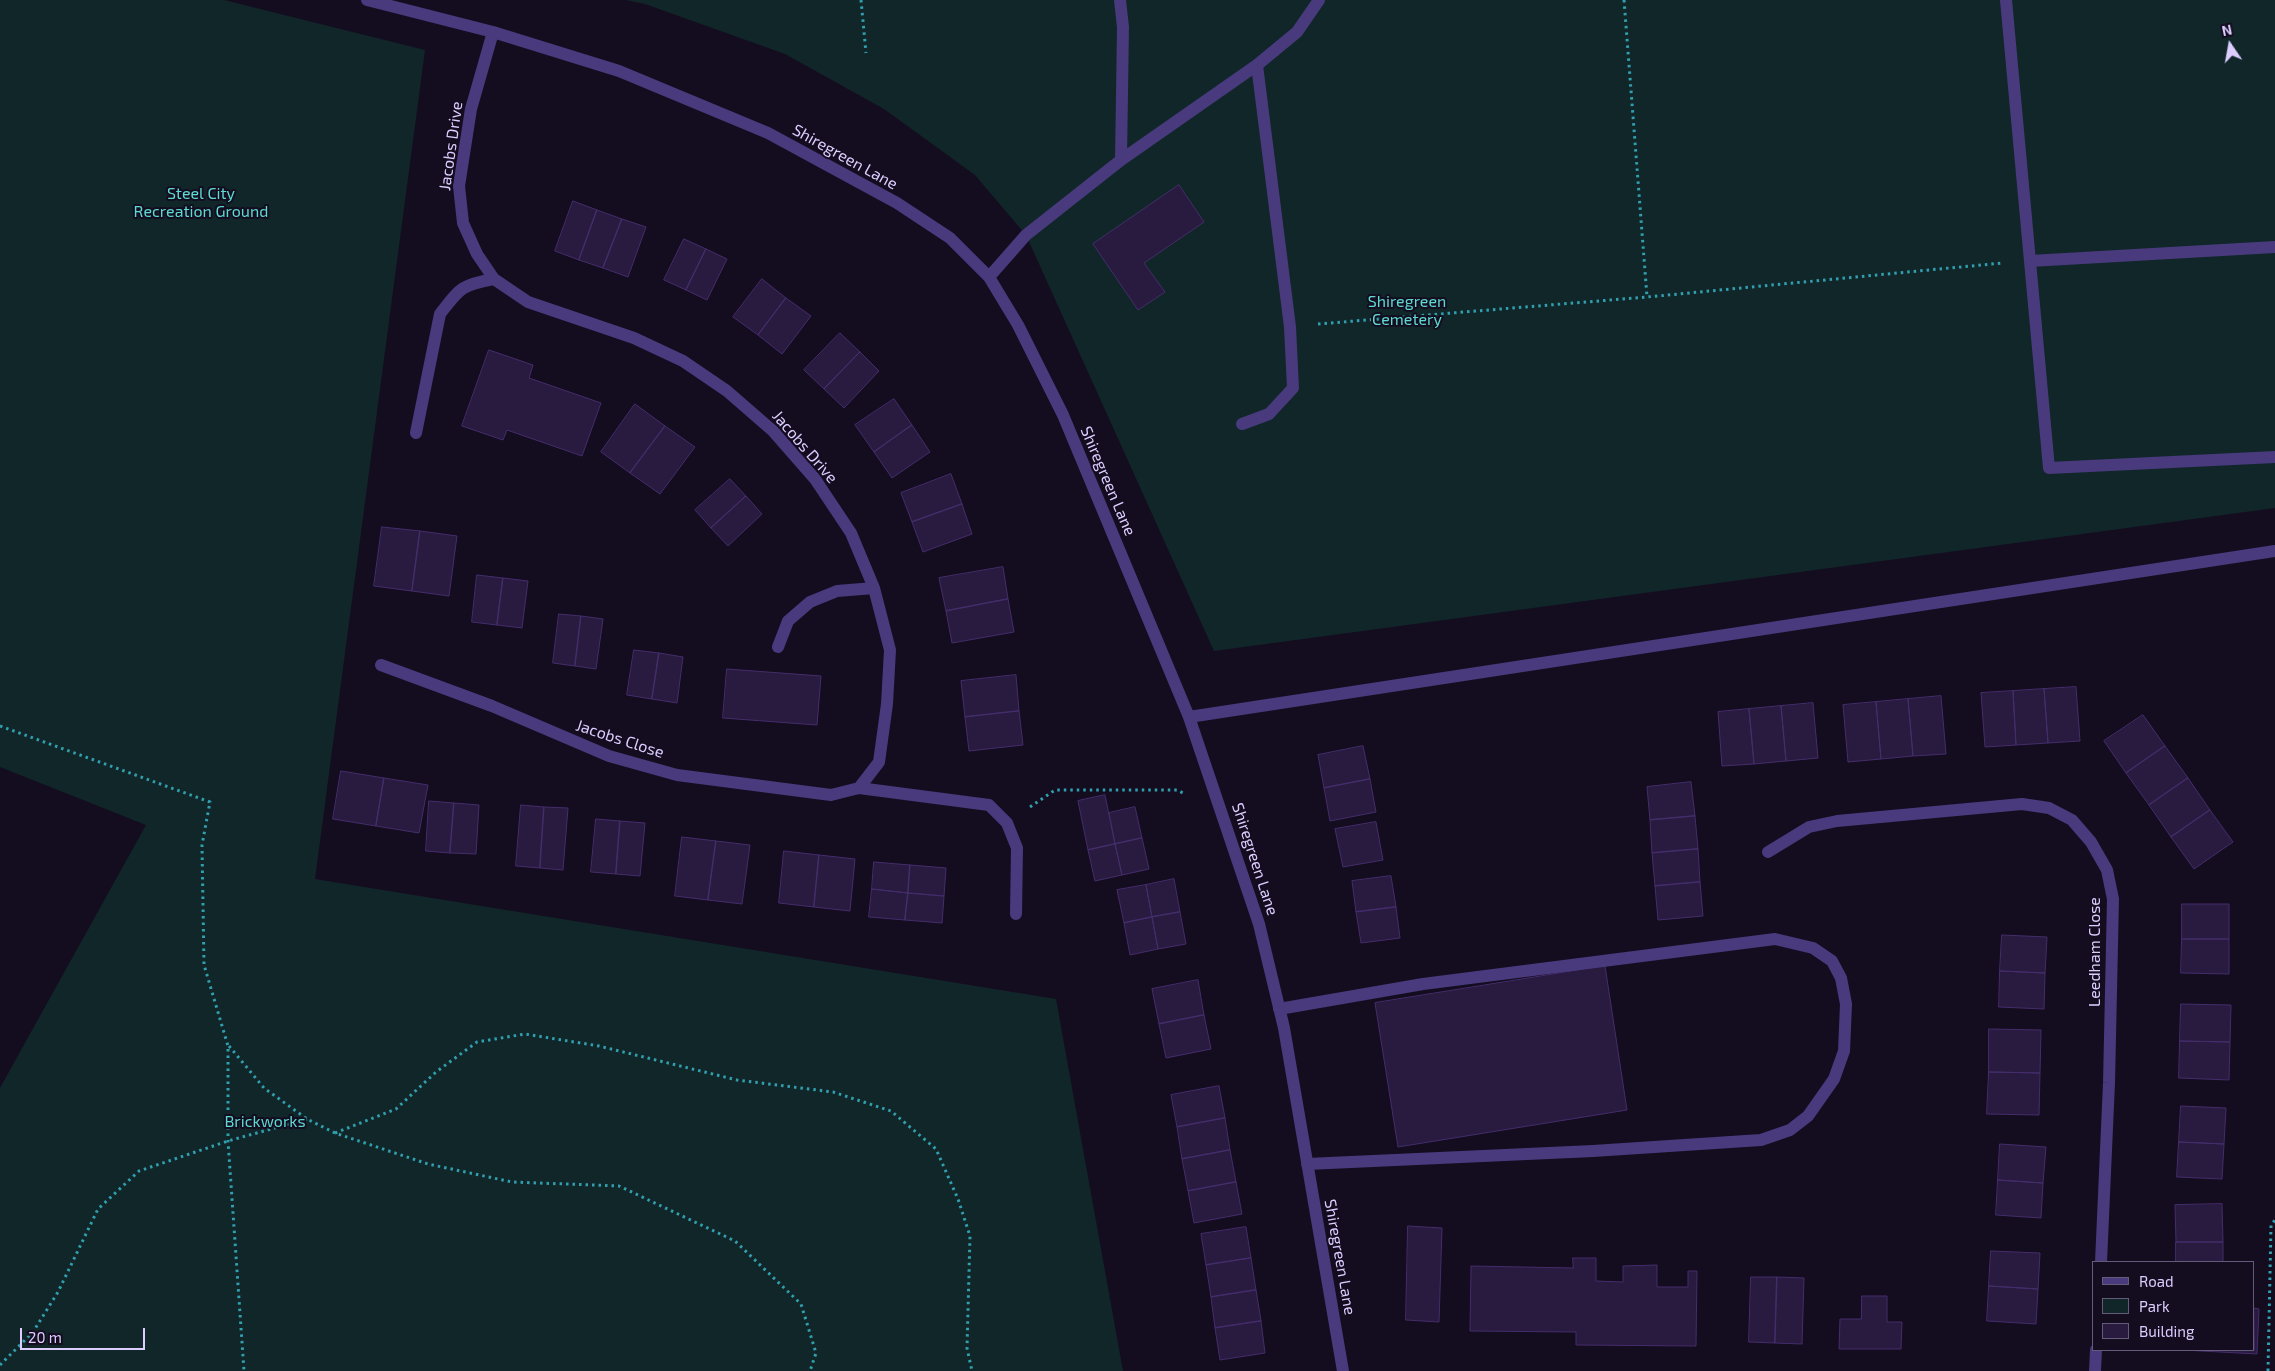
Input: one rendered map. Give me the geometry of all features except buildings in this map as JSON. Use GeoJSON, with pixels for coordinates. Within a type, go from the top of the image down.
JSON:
{"type":"FeatureCollection","features":[{"type":"Feature","properties":{"kind":"street","name":"Shiregreen Lane"},"geometry":{"type":"LineString","coordinates":[[367,0],[494,32],[619,71],[768,133],[897,203],[950,238],[988,277],[1018,325],[1063,415],[1189,717],[1259,924],[1280,1009],[1342,1371]]}},
{"type":"Feature","properties":{"kind":"street"},"geometry":{"type":"LineString","coordinates":[[1120,0],[1123,27],[1121,160]]}},
{"type":"Feature","properties":{"kind":"street"},"geometry":{"type":"LineString","coordinates":[[988,277],[1026,235],[1121,160],[1257,65],[1297,32],[1319,0]]}},
{"type":"Feature","properties":{"kind":"street"},"geometry":{"type":"LineString","coordinates":[[2006,0],[2049,468],[2275,457]]}},
{"type":"Feature","properties":{"kind":"street","name":"Jacobs Drive"},"geometry":{"type":"LineString","coordinates":[[494,32],[470,109],[459,186],[463,223],[477,254],[494,279],[528,302],[634,338],[683,361],[727,391],[773,431],[815,478],[851,533],[874,588],[890,650],[887,704],[879,762],[859,788]]}},
{"type":"Feature","properties":{"kind":"street"},"geometry":{"type":"LineString","coordinates":[[1242,424],[1269,414],[1293,388],[1290,327],[1257,65]]}},
{"type":"Feature","properties":{"kind":"street"},"geometry":{"type":"LineString","coordinates":[[2030,261],[2275,247]]}},
{"type":"Feature","properties":{"kind":"street"},"geometry":{"type":"LineString","coordinates":[[416,433],[440,314],[467,284],[494,279]]}},
{"type":"Feature","properties":{"kind":"street"},"geometry":{"type":"LineString","coordinates":[[1189,717],[2275,551]]}},
{"type":"Feature","properties":{"kind":"street"},"geometry":{"type":"LineString","coordinates":[[778,647],[788,621],[810,602],[837,592],[874,588]]}},
{"type":"Feature","properties":{"kind":"street","name":"Jacobs Close"},"geometry":{"type":"LineString","coordinates":[[381,665],[492,706],[609,756],[677,775],[831,795],[859,788]]}},
{"type":"Feature","properties":{"kind":"street"},"geometry":{"type":"LineString","coordinates":[[859,788],[989,805],[1007,823],[1017,848],[1016,914]]}},
{"type":"Feature","properties":{"kind":"street","name":"Leedham Close"},"geometry":{"type":"LineString","coordinates":[[1768,852],[1809,827],[1837,821],[2022,804],[2049,808],[2072,820],[2091,842],[2107,870],[2113,899],[2109,1083],[2101,1261]]}},
{"type":"Feature","properties":{"kind":"street"},"geometry":{"type":"LineString","coordinates":[[1280,1009],[1424,984],[1775,939],[1813,948],[1832,961],[1841,978],[1846,1004],[1844,1051],[1834,1079],[1808,1116],[1790,1130],[1761,1140],[1593,1151],[1307,1164]]}},
{"type":"Feature","properties":{"kind":"street"},"geometry":{"type":"LineString","coordinates":[[2095,1371],[2096,1351]]}},
{"type":"Feature","properties":{"kind":"path"},"geometry":{"type":"LineString","coordinates":[[861,0],[866,53]]}},
{"type":"Feature","properties":{"kind":"path"},"geometry":{"type":"LineString","coordinates":[[1624,0],[1647,297]]}},
{"type":"Feature","properties":{"kind":"path"},"geometry":{"type":"LineString","coordinates":[[1290,327],[1647,297],[2030,261]]}},
{"type":"Feature","properties":{"kind":"path"},"geometry":{"type":"LineString","coordinates":[[0,726],[210,802],[202,845],[204,964],[228,1046],[228,1141],[244,1371]]}},
{"type":"Feature","properties":{"kind":"path"},"geometry":{"type":"LineString","coordinates":[[1007,823],[1055,790],[1178,790],[1221,809]]}},
{"type":"Feature","properties":{"kind":"path"},"geometry":{"type":"LineString","coordinates":[[336,1134],[396,1109],[436,1072],[477,1042],[526,1034],[598,1046],[737,1080],[833,1092],[891,1111],[936,1149],[958,1199],[970,1236],[967,1348],[972,1371]]}},
{"type":"Feature","properties":{"kind":"path"},"geometry":{"type":"LineString","coordinates":[[228,1046],[264,1088],[307,1119],[336,1134],[428,1164],[512,1182],[619,1186],[735,1241],[801,1304],[816,1353],[810,1371]]}},
{"type":"Feature","properties":{"kind":"path"},"geometry":{"type":"LineString","coordinates":[[0,1365],[33,1332],[58,1292],[98,1209],[139,1171],[228,1141],[307,1119]]}},
{"type":"Feature","properties":{"kind":"path"},"geometry":{"type":"LineString","coordinates":[[2268,1371],[2271,1225],[2275,1220]]}},
{"type":"Feature","properties":{"kind":"green space","name":"Brickworks"},"geometry":{"type":"Polygon","coordinates":[[[0,0],[224,0],[425,50],[315,879],[1056,999],[1123,1371],[0,1371],[0,1088],[146,825],[0,767],[0,0]]]}},
{"type":"Feature","properties":{"kind":"green space","name":"Shiregreen Cemetery"},"geometry":{"type":"Polygon","coordinates":[[[626,0],[2275,0],[2275,508],[1214,651],[1026,235],[975,175],[884,109],[785,54],[645,4],[626,0]]]}},
{"type":"Feature","properties":{"kind":"park label","name":"Steel City Recreation Ground"},"geometry":{"type":"Point","coordinates":[201,203]}}]}
